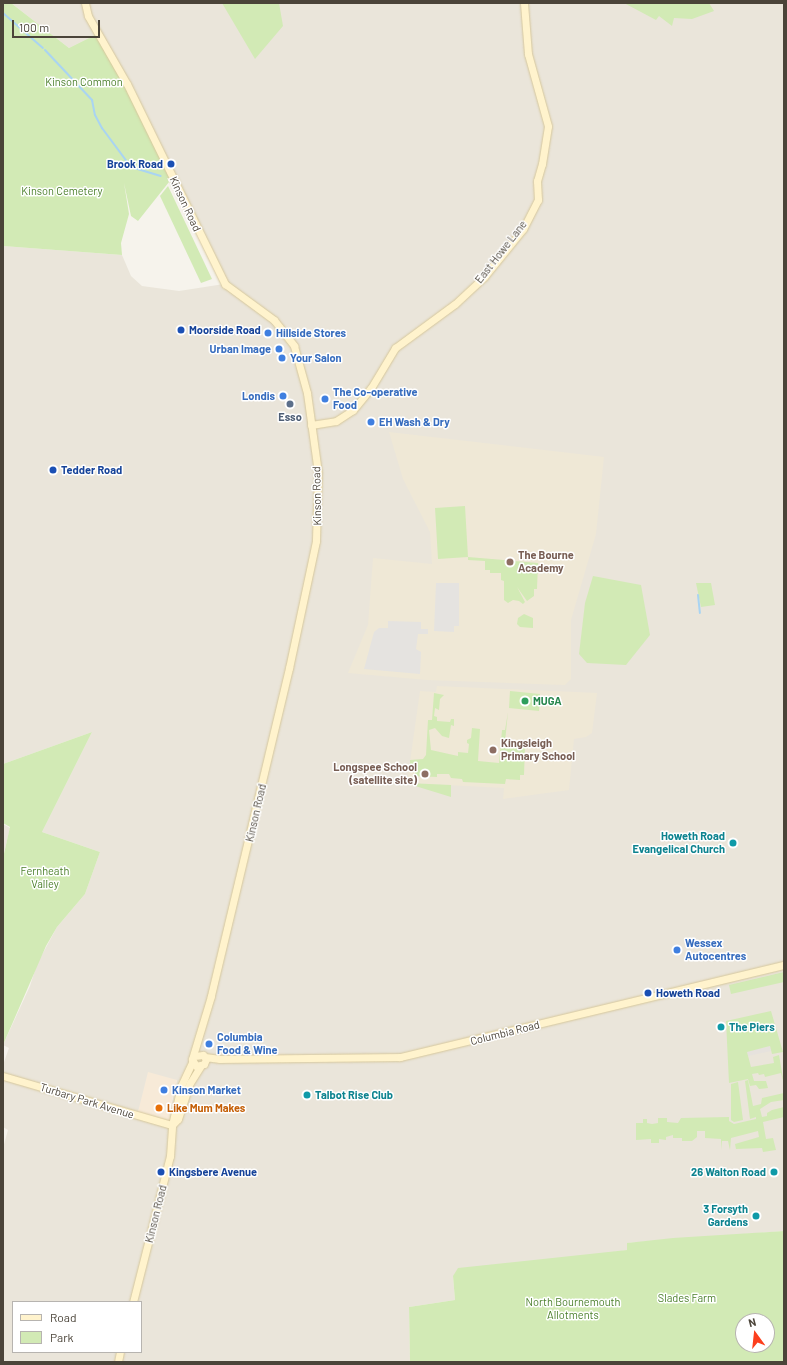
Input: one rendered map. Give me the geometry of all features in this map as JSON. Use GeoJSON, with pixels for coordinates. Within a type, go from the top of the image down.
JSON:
{"type":"FeatureCollection","features":[{"type":"Feature","properties":{"kind":"street","name":"Kinson Road"},"geometry":{"type":"LineString","coordinates":[[85,3],[88,16],[119,67],[225,284],[274,320],[294,346],[301,365],[311,425],[318,489],[316,541],[243,869],[198,1043],[193,1059],[181,1086],[172,1126],[170,1156],[133,1301]]}},
{"type":"Feature","properties":{"kind":"street","name":"East Howe Lane"},"geometry":{"type":"LineString","coordinates":[[311,425],[336,421],[353,410],[371,388],[395,348],[455,304],[484,276],[523,229],[538,200],[537,181],[542,164],[548,126],[528,54],[524,3]]}},
{"type":"Feature","properties":{"kind":"street","name":"Columbia Road"},"geometry":{"type":"LineString","coordinates":[[203,1061],[220,1059],[400,1057],[784,965]]}},
{"type":"Feature","properties":{"kind":"street"},"geometry":{"type":"LineString","coordinates":[[198,1043],[203,1061]]}},
{"type":"Feature","properties":{"kind":"street"},"geometry":{"type":"LineString","coordinates":[[193,1059],[203,1061]]}},
{"type":"Feature","properties":{"kind":"street"},"geometry":{"type":"LineString","coordinates":[[193,1059],[203,1061]]}},
{"type":"Feature","properties":{"kind":"street","name":"Kinson Road"},"geometry":{"type":"LineString","coordinates":[[172,1126],[178,1119],[190,1083],[203,1061]]}},
{"type":"Feature","properties":{"kind":"street","name":"Turbary Park Avenue"},"geometry":{"type":"LineString","coordinates":[[3,1076],[172,1126]]}},
{"type":"Feature","properties":{"kind":"shaded area"},"geometry":{"type":"Polygon","coordinates":[[[11,3],[784,3],[784,1231],[628,1243],[628,1250],[453,1276],[455,1300],[409,1307],[410,1362],[3,1362],[3,1148],[8,1130],[3,1127],[3,1065],[9,1048],[3,1045],[30,986],[37,964],[57,927],[85,894],[100,852],[42,832],[92,732],[3,764],[3,246],[122,255],[131,276],[142,286],[179,291],[224,284],[99,33],[69,48],[11,3]],[[177,1080],[139,1109],[137,1116],[169,1116],[177,1080]]]}},
{"type":"Feature","properties":{"kind":"shaded area","name":"The Bourne Academy"},"geometry":{"type":"Polygon","coordinates":[[[389,432],[604,457],[596,534],[571,620],[571,679],[565,685],[427,680],[348,673],[368,625],[373,558],[432,564],[430,532],[403,479],[389,432]]]}},
{"type":"Feature","properties":{"kind":"shaded area"},"geometry":{"type":"Polygon","coordinates":[[[436,583],[459,583],[459,626],[454,626],[454,632],[434,631],[436,583]]]}},
{"type":"Feature","properties":{"kind":"shaded area"},"geometry":{"type":"Polygon","coordinates":[[[388,621],[421,622],[421,629],[428,629],[428,634],[418,634],[416,649],[421,652],[420,674],[364,669],[374,632],[379,628],[388,628],[388,621]]]}},
{"type":"Feature","properties":{"kind":"shaded area","name":"Kingsleigh Primary School"},"geometry":{"type":"Polygon","coordinates":[[[437,686],[597,693],[592,733],[586,737],[574,739],[569,790],[503,799],[504,788],[407,783],[420,691],[436,692],[437,686]]]}},
{"type":"Feature","properties":{"kind":"shaded area"},"geometry":{"type":"Polygon","coordinates":[[[3,824],[10,828],[3,857],[3,824]]]}},
{"type":"Feature","properties":{"kind":"shaded area"},"geometry":{"type":"Polygon","coordinates":[[[770,1046],[771,1051],[748,1056],[747,1051],[770,1046]]]}},
{"type":"Feature","properties":{"kind":"shaded area"},"geometry":{"type":"Polygon","coordinates":[[[148,1072],[177,1080],[169,1112],[172,1125],[137,1116],[148,1072]]]}},
{"type":"Feature","properties":{"kind":"green space"},"geometry":{"type":"Polygon","coordinates":[[[3,3],[11,3],[69,48],[99,33],[174,178],[167,178],[169,182],[138,221],[131,216],[124,183],[129,214],[121,243],[122,255],[3,246],[3,3]]]}},
{"type":"Feature","properties":{"kind":"green space"},"geometry":{"type":"Polygon","coordinates":[[[222,3],[279,3],[283,26],[255,59],[222,3]]]}},
{"type":"Feature","properties":{"kind":"green space"},"geometry":{"type":"Polygon","coordinates":[[[624,3],[709,3],[714,11],[692,19],[674,18],[672,26],[659,16],[656,20],[624,3]]]}},
{"type":"Feature","properties":{"kind":"green space"},"geometry":{"type":"Polygon","coordinates":[[[168,186],[212,279],[201,283],[160,196],[168,186]]]}},
{"type":"Feature","properties":{"kind":"green space"},"geometry":{"type":"Polygon","coordinates":[[[465,506],[468,557],[438,559],[435,508],[465,506]]]}},
{"type":"Feature","properties":{"kind":"green space"},"geometry":{"type":"Polygon","coordinates":[[[468,557],[538,563],[537,589],[534,589],[534,596],[527,601],[517,587],[525,602],[523,604],[519,601],[513,600],[508,603],[504,600],[504,581],[501,580],[501,573],[490,573],[490,570],[485,570],[485,561],[468,560],[468,557]]]}},
{"type":"Feature","properties":{"kind":"green space"},"geometry":{"type":"Polygon","coordinates":[[[593,576],[641,585],[650,635],[626,665],[587,663],[579,654],[585,603],[593,576]]]}},
{"type":"Feature","properties":{"kind":"green space"},"geometry":{"type":"Polygon","coordinates":[[[696,583],[711,583],[715,605],[701,607],[696,583]]]}},
{"type":"Feature","properties":{"kind":"green space"},"geometry":{"type":"Polygon","coordinates":[[[524,614],[533,618],[533,628],[520,627],[517,624],[518,618],[524,614]]]}},
{"type":"Feature","properties":{"kind":"green space","name":"MUGA"},"geometry":{"type":"Polygon","coordinates":[[[510,691],[540,694],[539,711],[509,708],[510,691]]]}},
{"type":"Feature","properties":{"kind":"green space"},"geometry":{"type":"Polygon","coordinates":[[[434,693],[444,695],[440,699],[439,710],[435,708],[434,716],[437,717],[437,721],[450,722],[451,719],[454,719],[454,726],[451,725],[449,738],[442,736],[435,728],[429,730],[431,750],[458,756],[458,752],[468,753],[469,744],[467,743],[467,740],[471,738],[472,728],[480,729],[478,761],[499,763],[502,730],[505,730],[508,712],[505,742],[510,742],[512,746],[525,747],[524,775],[520,775],[520,780],[506,779],[505,784],[463,782],[462,779],[451,778],[449,774],[437,774],[437,777],[415,776],[415,765],[410,764],[410,760],[423,759],[426,755],[428,720],[432,720],[434,693]]]}},
{"type":"Feature","properties":{"kind":"green space","name":"Fernheath Valley"},"geometry":{"type":"Polygon","coordinates":[[[92,732],[42,832],[100,852],[85,894],[57,927],[46,946],[3,1045],[3,858],[10,827],[3,823],[3,764],[92,732]]]}},
{"type":"Feature","properties":{"kind":"green space"},"geometry":{"type":"Polygon","coordinates":[[[407,783],[451,785],[451,797],[412,785],[407,783]]]}},
{"type":"Feature","properties":{"kind":"green space"},"geometry":{"type":"Polygon","coordinates":[[[784,972],[784,982],[731,994],[729,985],[784,972]]]}},
{"type":"Feature","properties":{"kind":"green space"},"geometry":{"type":"Polygon","coordinates":[[[771,1011],[783,1052],[772,1054],[770,1046],[747,1052],[751,1067],[774,1063],[773,1057],[779,1055],[784,1084],[781,1073],[765,1077],[764,1074],[752,1074],[754,1081],[766,1081],[768,1088],[759,1089],[756,1085],[750,1086],[748,1079],[729,1083],[726,1021],[771,1011]]]}},
{"type":"Feature","properties":{"kind":"green space"},"geometry":{"type":"Polygon","coordinates":[[[748,1080],[753,1106],[761,1104],[762,1098],[784,1093],[784,1100],[771,1102],[760,1109],[762,1117],[767,1116],[767,1113],[772,1110],[784,1107],[784,1117],[763,1122],[766,1139],[773,1138],[776,1150],[763,1152],[762,1148],[736,1149],[735,1144],[759,1137],[758,1131],[731,1138],[730,1150],[728,1141],[722,1141],[721,1150],[721,1139],[705,1138],[705,1131],[697,1131],[697,1137],[692,1141],[682,1141],[682,1138],[673,1138],[673,1135],[666,1137],[666,1140],[659,1139],[659,1143],[651,1143],[651,1139],[636,1140],[636,1123],[643,1123],[643,1119],[647,1119],[647,1123],[652,1124],[658,1123],[658,1118],[667,1118],[667,1122],[678,1123],[681,1118],[729,1117],[729,1121],[734,1124],[756,1119],[756,1117],[750,1119],[745,1081],[748,1080]]]}},
{"type":"Feature","properties":{"kind":"green space"},"geometry":{"type":"Polygon","coordinates":[[[738,1082],[743,1120],[734,1122],[731,1120],[731,1084],[738,1082]]]}},
{"type":"Feature","properties":{"kind":"green space"},"geometry":{"type":"Polygon","coordinates":[[[784,1231],[784,1362],[410,1362],[409,1307],[455,1300],[453,1276],[458,1268],[627,1250],[627,1243],[673,1238],[784,1231]]]}},
{"type":"Feature","properties":{"kind":"waterway"},"geometry":{"type":"LineString","coordinates":[[3,13],[43,48]]}},
{"type":"Feature","properties":{"kind":"waterway"},"geometry":{"type":"LineString","coordinates":[[45,50],[92,100],[95,115],[102,128],[131,167],[161,176]]}},
{"type":"Feature","properties":{"kind":"waterway"},"geometry":{"type":"LineString","coordinates":[[698,595],[700,613]]}},
{"type":"Feature","properties":{"kind":"place","name":"Brook Road"},"geometry":{"type":"Point","coordinates":[171,164]}},
{"type":"Feature","properties":{"kind":"place","name":"Moorside Road"},"geometry":{"type":"Point","coordinates":[181,330]}},
{"type":"Feature","properties":{"kind":"place","name":"Hillside Stores"},"geometry":{"type":"Point","coordinates":[268,333]}},
{"type":"Feature","properties":{"kind":"place","name":"Urban Image"},"geometry":{"type":"Point","coordinates":[279,349]}},
{"type":"Feature","properties":{"kind":"place","name":"Your Salon"},"geometry":{"type":"Point","coordinates":[282,358]}},
{"type":"Feature","properties":{"kind":"place","name":"Londis"},"geometry":{"type":"Point","coordinates":[283,396]}},
{"type":"Feature","properties":{"kind":"place","name":"The Co-operative Food"},"geometry":{"type":"Point","coordinates":[325,399]}},
{"type":"Feature","properties":{"kind":"place","name":"Esso"},"geometry":{"type":"Point","coordinates":[290,404]}},
{"type":"Feature","properties":{"kind":"place","name":"EH Wash & Dry"},"geometry":{"type":"Point","coordinates":[371,422]}},
{"type":"Feature","properties":{"kind":"place","name":"Tedder Road"},"geometry":{"type":"Point","coordinates":[53,470]}},
{"type":"Feature","properties":{"kind":"place","name":"The Bourne Academy"},"geometry":{"type":"Point","coordinates":[510,562]}},
{"type":"Feature","properties":{"kind":"place","name":"MUGA"},"geometry":{"type":"Point","coordinates":[525,701]}},
{"type":"Feature","properties":{"kind":"place","name":"Kingsleigh Primary School"},"geometry":{"type":"Point","coordinates":[493,750]}},
{"type":"Feature","properties":{"kind":"place","name":"Longspee School (satellite site)"},"geometry":{"type":"Point","coordinates":[425,774]}},
{"type":"Feature","properties":{"kind":"place","name":"Howeth Road Evangelical Church"},"geometry":{"type":"Point","coordinates":[733,843]}},
{"type":"Feature","properties":{"kind":"place","name":"Wessex Autocentres"},"geometry":{"type":"Point","coordinates":[677,950]}},
{"type":"Feature","properties":{"kind":"place","name":"Howeth Road"},"geometry":{"type":"Point","coordinates":[648,993]}},
{"type":"Feature","properties":{"kind":"place","name":"The Piers"},"geometry":{"type":"Point","coordinates":[721,1027]}},
{"type":"Feature","properties":{"kind":"place","name":"Columbia Food & Wine"},"geometry":{"type":"Point","coordinates":[209,1044]}},
{"type":"Feature","properties":{"kind":"place","name":"Kinson Market"},"geometry":{"type":"Point","coordinates":[164,1090]}},
{"type":"Feature","properties":{"kind":"place","name":"Talbot Rise Club"},"geometry":{"type":"Point","coordinates":[307,1095]}},
{"type":"Feature","properties":{"kind":"place","name":"Like Mum Makes"},"geometry":{"type":"Point","coordinates":[159,1108]}},
{"type":"Feature","properties":{"kind":"place","name":"Kingsbere Avenue"},"geometry":{"type":"Point","coordinates":[161,1172]}},
{"type":"Feature","properties":{"kind":"place","name":"26 Walton Road"},"geometry":{"type":"Point","coordinates":[774,1172]}},
{"type":"Feature","properties":{"kind":"place","name":"3 Forsyth Gardens"},"geometry":{"type":"Point","coordinates":[756,1216]}},
{"type":"Feature","properties":{"kind":"park label","name":"Kinson Common"},"geometry":{"type":"Point","coordinates":[84,82]}},
{"type":"Feature","properties":{"kind":"park label","name":"Kinson Cemetery"},"geometry":{"type":"Point","coordinates":[62,191]}},
{"type":"Feature","properties":{"kind":"park label","name":"Slades Farm"},"geometry":{"type":"Point","coordinates":[687,1298]}},
{"type":"Feature","properties":{"kind":"park label","name":"North Bournemouth Allotments"},"geometry":{"type":"Point","coordinates":[573,1309]}}]}
